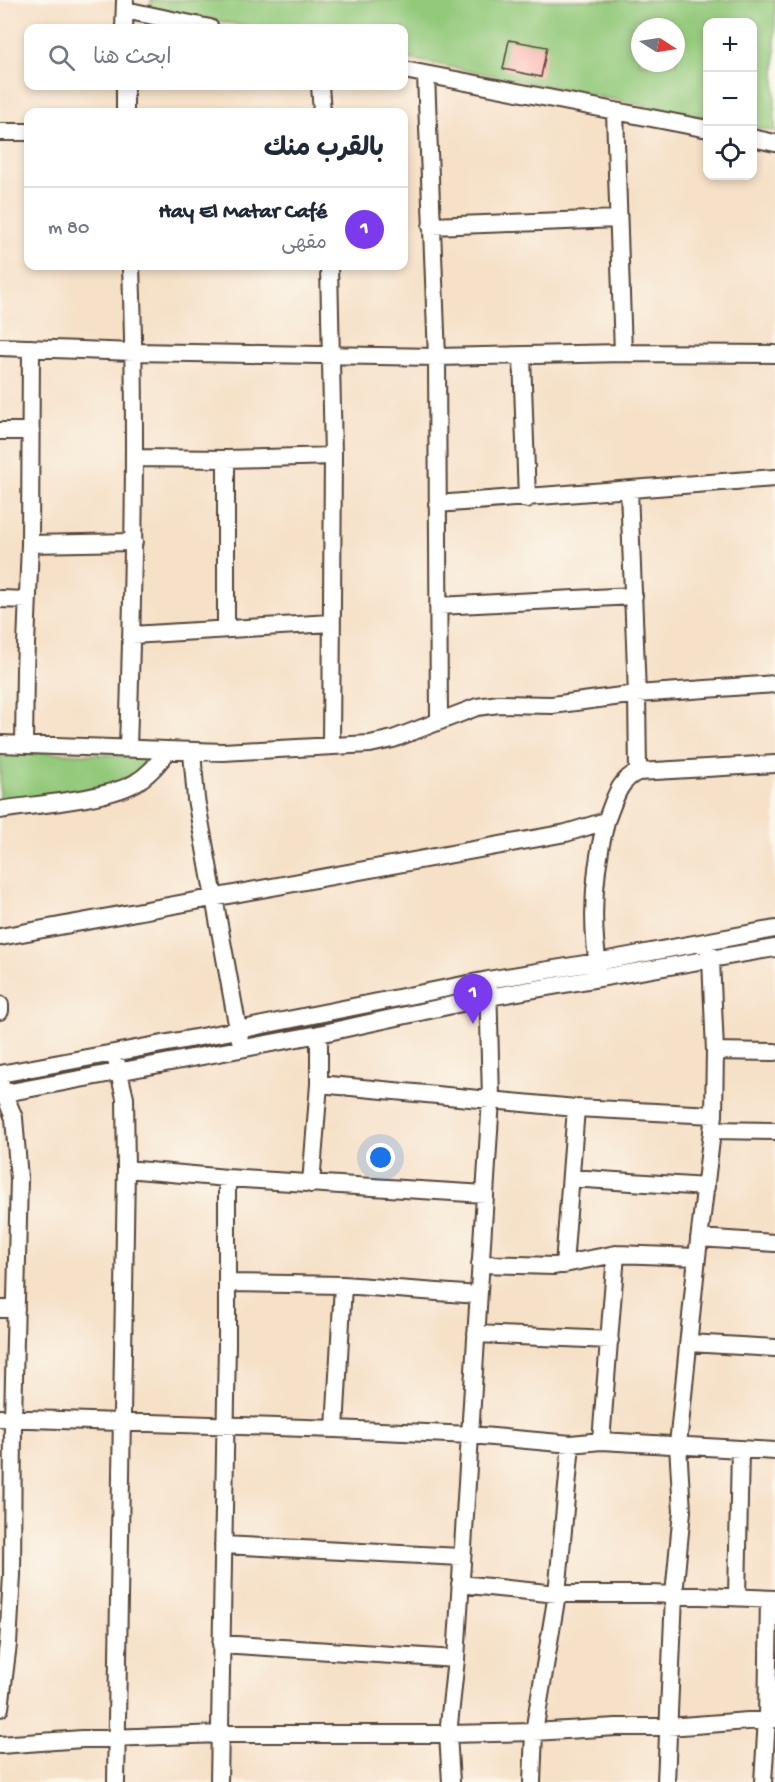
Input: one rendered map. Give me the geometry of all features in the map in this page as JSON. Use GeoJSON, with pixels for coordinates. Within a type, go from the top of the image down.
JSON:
{"type":"FeatureCollection","features":[{"type":"Feature","properties":{"kind":"street"},"geometry":{"type":"LineString","coordinates":[[124,24],[125,5],[195,24]]}},
{"type":"Feature","properties":{"kind":"street"},"geometry":{"type":"LineString","coordinates":[[408,71],[703,128]]}},
{"type":"Feature","properties":{"kind":"street"},"geometry":{"type":"LineString","coordinates":[[426,75],[436,357],[439,720]]}},
{"type":"Feature","properties":{"kind":"street"},"geometry":{"type":"LineString","coordinates":[[125,90],[125,108]]}},
{"type":"Feature","properties":{"kind":"street"},"geometry":{"type":"LineString","coordinates":[[320,90],[322,108]]}},
{"type":"Feature","properties":{"kind":"street"},"geometry":{"type":"LineString","coordinates":[[615,112],[622,353]]}},
{"type":"Feature","properties":{"kind":"street"},"geometry":{"type":"LineString","coordinates":[[0,132],[24,132]]}},
{"type":"Feature","properties":{"kind":"street"},"geometry":{"type":"LineString","coordinates":[[757,139],[775,143]]}},
{"type":"Feature","properties":{"kind":"street"},"geometry":{"type":"LineString","coordinates":[[431,226],[618,219]]}},
{"type":"Feature","properties":{"kind":"street"},"geometry":{"type":"LineString","coordinates":[[128,748],[135,458],[131,270]]}},
{"type":"Feature","properties":{"kind":"street"},"geometry":{"type":"LineString","coordinates":[[329,270],[333,456],[331,746]]}},
{"type":"Feature","properties":{"kind":"street"},"geometry":{"type":"LineString","coordinates":[[0,347],[134,352],[436,357],[622,353],[775,354]]}},
{"type":"Feature","properties":{"kind":"street"},"geometry":{"type":"LineString","coordinates":[[24,744],[30,544],[31,348]]}},
{"type":"Feature","properties":{"kind":"street"},"geometry":{"type":"LineString","coordinates":[[522,356],[527,499]]}},
{"type":"Feature","properties":{"kind":"street"},"geometry":{"type":"LineString","coordinates":[[0,432],[31,431]]}},
{"type":"Feature","properties":{"kind":"street"},"geometry":{"type":"LineString","coordinates":[[135,458],[225,459],[333,456]]}},
{"type":"Feature","properties":{"kind":"street"},"geometry":{"type":"LineString","coordinates":[[225,459],[226,627]]}},
{"type":"Feature","properties":{"kind":"street"},"geometry":{"type":"LineString","coordinates":[[437,504],[527,499],[775,478]]}},
{"type":"Feature","properties":{"kind":"street"},"geometry":{"type":"LineString","coordinates":[[628,490],[634,596],[638,772]]}},
{"type":"Feature","properties":{"kind":"street"},"geometry":{"type":"LineString","coordinates":[[30,544],[134,542]]}},
{"type":"Feature","properties":{"kind":"street"},"geometry":{"type":"LineString","coordinates":[[438,606],[634,596]]}},
{"type":"Feature","properties":{"kind":"street"},"geometry":{"type":"LineString","coordinates":[[0,599],[28,600]]}},
{"type":"Feature","properties":{"kind":"street"},"geometry":{"type":"LineString","coordinates":[[132,635],[226,627],[331,622]]}},
{"type":"Feature","properties":{"kind":"street"},"geometry":{"type":"LineString","coordinates":[[0,744],[192,752],[260,751],[370,744],[393,740],[477,707],[500,704],[552,705],[637,694],[775,684]]}},
{"type":"Feature","properties":{"kind":"street"},"geometry":{"type":"LineString","coordinates":[[0,810],[102,794],[125,788],[147,775],[168,751]]}},
{"type":"Feature","properties":{"kind":"street"},"geometry":{"type":"LineString","coordinates":[[192,752],[196,799],[242,1049]]}},
{"type":"Feature","properties":{"kind":"street"},"geometry":{"type":"LineString","coordinates":[[599,970],[593,929],[596,865],[606,821],[619,788],[630,776],[638,772],[775,764]]}},
{"type":"Feature","properties":{"kind":"street"},"geometry":{"type":"LineString","coordinates":[[0,937],[566,833],[606,821]]}},
{"type":"Feature","properties":{"kind":"street"},"geometry":{"type":"LineString","coordinates":[[0,1708],[12,1575],[6,1418],[8,1309],[19,1179],[14,1118],[1,1089],[319,1034],[489,997],[706,942],[775,929]]}},
{"type":"Feature","properties":{"kind":"street"},"geometry":{"type":"LineString","coordinates":[[666,1782],[674,1595],[682,1511],[678,1445],[713,1122],[715,1051],[711,960],[706,942]]}},
{"type":"Feature","properties":{"kind":"street"},"geometry":{"type":"LineString","coordinates":[[0,1074],[238,1030],[488,980],[711,960],[775,948]]}},
{"type":"Feature","properties":{"kind":"street"},"geometry":{"type":"LineString","coordinates":[[451,1782],[448,1734],[456,1659],[491,1099],[488,980]]}},
{"type":"Feature","properties":{"kind":"street"},"geometry":{"type":"LineString","coordinates":[[0,1005],[0,1011]]}},
{"type":"Feature","properties":{"kind":"street"},"geometry":{"type":"LineString","coordinates":[[311,1184],[319,1084],[319,1034]]}},
{"type":"Feature","properties":{"kind":"street"},"geometry":{"type":"LineString","coordinates":[[715,1051],[775,1052]]}},
{"type":"Feature","properties":{"kind":"street"},"geometry":{"type":"LineString","coordinates":[[114,1053],[124,1098],[126,1169],[116,1782]]}},
{"type":"Feature","properties":{"kind":"street"},"geometry":{"type":"LineString","coordinates":[[319,1084],[491,1099],[713,1122],[775,1131]]}},
{"type":"Feature","properties":{"kind":"street"},"geometry":{"type":"LineString","coordinates":[[564,1265],[576,1108]]}},
{"type":"Feature","properties":{"kind":"street"},"geometry":{"type":"LineString","coordinates":[[126,1169],[311,1184],[485,1194]]}},
{"type":"Feature","properties":{"kind":"street"},"geometry":{"type":"LineString","coordinates":[[219,1782],[226,1425],[227,1178]]}},
{"type":"Feature","properties":{"kind":"street"},"geometry":{"type":"LineString","coordinates":[[571,1178],[706,1186]]}},
{"type":"Feature","properties":{"kind":"street"},"geometry":{"type":"LineString","coordinates":[[699,1238],[775,1244]]}},
{"type":"Feature","properties":{"kind":"street"},"geometry":{"type":"LineString","coordinates":[[480,1264],[554,1266],[616,1254],[697,1257]]}},
{"type":"Feature","properties":{"kind":"street"},"geometry":{"type":"LineString","coordinates":[[601,1441],[616,1254]]}},
{"type":"Feature","properties":{"kind":"street"},"geometry":{"type":"LineString","coordinates":[[227,1282],[343,1286],[478,1295]]}},
{"type":"Feature","properties":{"kind":"street"},"geometry":{"type":"LineString","coordinates":[[335,1429],[343,1286]]}},
{"type":"Feature","properties":{"kind":"street"},"geometry":{"type":"LineString","coordinates":[[476,1334],[610,1340]]}},
{"type":"Feature","properties":{"kind":"street"},"geometry":{"type":"LineString","coordinates":[[689,1343],[775,1348]]}},
{"type":"Feature","properties":{"kind":"street"},"geometry":{"type":"LineString","coordinates":[[6,1418],[335,1429],[471,1435],[571,1444],[601,1441],[775,1451]]}},
{"type":"Feature","properties":{"kind":"street"},"geometry":{"type":"LineString","coordinates":[[532,1782],[534,1732],[557,1594],[571,1444]]}},
{"type":"Feature","properties":{"kind":"street"},"geometry":{"type":"LineString","coordinates":[[737,1597],[740,1449]]}},
{"type":"Feature","properties":{"kind":"street"},"geometry":{"type":"LineString","coordinates":[[223,1545],[461,1557]]}},
{"type":"Feature","properties":{"kind":"street"},"geometry":{"type":"LineString","coordinates":[[460,1584],[557,1594],[772,1599],[771,1719],[763,1782]]}},
{"type":"Feature","properties":{"kind":"street"},"geometry":{"type":"LineString","coordinates":[[221,1644],[456,1659]]}},
{"type":"Feature","properties":{"kind":"street"},"geometry":{"type":"LineString","coordinates":[[0,1745],[220,1734],[534,1732],[668,1727],[771,1719]]}},
{"type":"Feature","properties":{"kind":"green space"},"geometry":{"type":"Polygon","coordinates":[[[151,0],[775,0],[775,131],[757,128],[757,18],[703,18],[703,117],[408,59],[408,24],[234,24],[151,8],[151,0]]]}},
{"type":"Feature","properties":{"kind":"green space"},"geometry":{"type":"Polygon","coordinates":[[[0,751],[139,756],[150,763],[139,776],[116,785],[0,805],[0,751]]]}},
{"type":"Feature","properties":{"kind":"building"},"geometry":{"type":"Polygon","coordinates":[[[509,40],[547,47],[541,77],[503,69],[509,40]]]}},
{"type":"Feature","properties":{"kind":"place","name":"Hay El Matar Café"},"geometry":{"type":"Point","coordinates":[473,1024]}}]}
